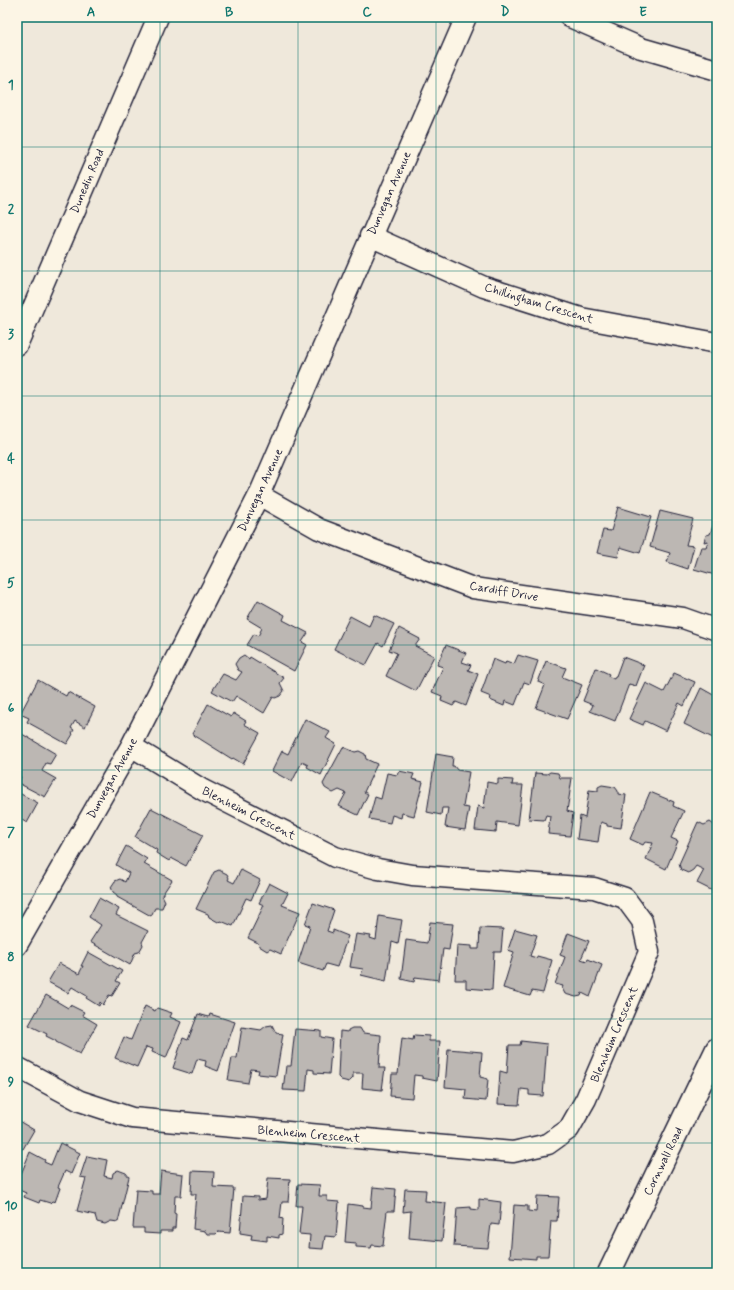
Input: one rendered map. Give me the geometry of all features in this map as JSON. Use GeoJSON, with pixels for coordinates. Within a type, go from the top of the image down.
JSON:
{"type":"FeatureCollection","features":[{"type":"Feature","properties":{"kind":"main road","name":"Cornwall Road"},"geometry":{"type":"LineString","coordinates":[[609,1273],[717,1049]]}},
{"type":"Feature","properties":{"kind":"street","name":"Dunedin Road"},"geometry":{"type":"LineString","coordinates":[[18,338],[158,17]]}},
{"type":"Feature","properties":{"kind":"street","name":"Dunvegan Avenue"},"geometry":{"type":"LineString","coordinates":[[17,945],[131,746],[259,495],[466,17]]}},
{"type":"Feature","properties":{"kind":"street"},"geometry":{"type":"LineString","coordinates":[[570,17],[641,48],[717,70]]}},
{"type":"Feature","properties":{"kind":"street","name":"Chillingham Crescent"},"geometry":{"type":"LineString","coordinates":[[370,236],[484,287],[581,318],[717,343]]}},
{"type":"Feature","properties":{"kind":"street","name":"Cardiff Drive"},"geometry":{"type":"LineString","coordinates":[[259,495],[319,529],[473,588],[683,618],[717,630]]}},
{"type":"Feature","properties":{"kind":"street","name":"Blenheim Crescent"},"geometry":{"type":"LineString","coordinates":[[17,1067],[80,1101],[132,1118],[513,1152],[548,1144],[568,1129],[586,1099],[649,952],[642,921],[625,898],[594,888],[412,875],[378,869],[336,857],[203,790],[131,746]]}},
{"type":"Feature","properties":{"kind":"building"},"geometry":{"type":"Polygon","coordinates":[[[618,507],[651,517],[640,553],[620,547],[618,557],[597,553],[603,530],[611,531],[618,507]]]}},
{"type":"Feature","properties":{"kind":"building"},"geometry":{"type":"Polygon","coordinates":[[[660,511],[693,519],[686,545],[694,546],[688,569],[667,562],[670,553],[650,547],[660,511]]]}},
{"type":"Feature","properties":{"kind":"building"},"geometry":{"type":"Polygon","coordinates":[[[714,523],[717,524],[717,569],[715,575],[694,569],[701,547],[706,547],[708,541],[704,542],[706,535],[710,534],[714,523]]]}},
{"type":"Feature","properties":{"kind":"building"},"geometry":{"type":"Polygon","coordinates":[[[258,600],[285,615],[283,620],[308,633],[302,642],[307,645],[294,671],[247,645],[254,634],[258,636],[262,628],[247,619],[258,600]]]}},
{"type":"Feature","properties":{"kind":"building"},"geometry":{"type":"Polygon","coordinates":[[[374,615],[394,624],[383,646],[378,643],[366,665],[334,649],[350,616],[369,626],[374,615]]]}},
{"type":"Feature","properties":{"kind":"building"},"geometry":{"type":"Polygon","coordinates":[[[399,628],[420,639],[415,646],[434,656],[416,691],[386,676],[397,653],[389,650],[399,628]]]}},
{"type":"Feature","properties":{"kind":"building"},"geometry":{"type":"Polygon","coordinates":[[[446,645],[466,653],[462,662],[471,665],[468,670],[478,674],[466,706],[456,702],[453,706],[441,701],[442,696],[432,692],[443,667],[437,665],[446,645]]]}},
{"type":"Feature","properties":{"kind":"building"},"geometry":{"type":"Polygon","coordinates":[[[244,655],[249,659],[250,657],[284,678],[280,683],[284,691],[280,696],[275,698],[273,697],[264,713],[236,696],[232,702],[212,691],[223,674],[236,680],[242,672],[238,670],[235,664],[239,658],[244,655]]]}},
{"type":"Feature","properties":{"kind":"building"},"geometry":{"type":"Polygon","coordinates":[[[518,655],[538,661],[530,684],[524,682],[515,705],[505,701],[504,706],[490,700],[491,697],[481,693],[493,659],[505,664],[506,661],[514,664],[518,655]]]}},
{"type":"Feature","properties":{"kind":"building"},"geometry":{"type":"Polygon","coordinates":[[[623,657],[644,665],[636,686],[629,684],[615,721],[590,711],[593,705],[583,701],[596,668],[609,674],[608,676],[614,679],[623,657]]]}},
{"type":"Feature","properties":{"kind":"building"},"geometry":{"type":"Polygon","coordinates":[[[546,661],[566,668],[562,677],[582,685],[567,719],[536,708],[545,685],[538,682],[546,661]]]}},
{"type":"Feature","properties":{"kind":"building"},"geometry":{"type":"Polygon","coordinates":[[[674,673],[695,682],[684,706],[679,703],[666,731],[645,721],[643,725],[629,719],[646,683],[664,692],[674,673]]]}},
{"type":"Feature","properties":{"kind":"building"},"geometry":{"type":"Polygon","coordinates":[[[38,680],[66,696],[68,692],[95,707],[85,727],[75,721],[71,728],[74,730],[72,733],[73,734],[67,744],[27,722],[29,718],[20,714],[38,680]]]}},
{"type":"Feature","properties":{"kind":"building"},"geometry":{"type":"Polygon","coordinates":[[[701,688],[717,697],[717,734],[715,739],[684,724],[701,688]]]}},
{"type":"Feature","properties":{"kind":"building"},"geometry":{"type":"Polygon","coordinates":[[[208,704],[231,717],[233,713],[246,721],[244,724],[260,733],[243,764],[233,758],[232,759],[192,734],[208,704]]]}},
{"type":"Feature","properties":{"kind":"building"},"geometry":{"type":"Polygon","coordinates":[[[305,719],[330,732],[326,738],[336,744],[321,775],[307,767],[308,765],[302,762],[292,782],[272,771],[282,751],[288,754],[305,719]]]}},
{"type":"Feature","properties":{"kind":"building"},"geometry":{"type":"Polygon","coordinates":[[[17,731],[56,754],[50,764],[46,763],[42,771],[56,779],[45,797],[18,783],[21,777],[17,775],[17,731]]]}},
{"type":"Feature","properties":{"kind":"building"},"geometry":{"type":"Polygon","coordinates":[[[343,747],[365,754],[366,759],[377,764],[364,792],[368,794],[358,815],[339,806],[346,793],[339,790],[333,793],[325,788],[323,784],[343,747]]]}},
{"type":"Feature","properties":{"kind":"building"},"geometry":{"type":"Polygon","coordinates":[[[436,754],[453,757],[452,766],[454,766],[457,770],[469,772],[463,807],[469,808],[465,830],[445,827],[448,808],[442,808],[441,815],[427,812],[436,754]]]}},
{"type":"Feature","properties":{"kind":"building"},"geometry":{"type":"Polygon","coordinates":[[[399,771],[414,774],[412,779],[423,782],[414,816],[402,813],[401,818],[392,815],[390,823],[369,819],[375,797],[381,799],[387,773],[397,775],[399,771]]]}},
{"type":"Feature","properties":{"kind":"building"},"geometry":{"type":"Polygon","coordinates":[[[550,772],[558,773],[560,778],[572,778],[567,811],[573,813],[570,836],[548,834],[550,816],[546,815],[544,820],[529,819],[535,773],[547,774],[550,772]]]}},
{"type":"Feature","properties":{"kind":"building"},"geometry":{"type":"Polygon","coordinates":[[[498,779],[513,780],[512,785],[523,785],[518,825],[497,822],[496,832],[475,830],[478,806],[484,808],[487,782],[498,784],[498,779]]]}},
{"type":"Feature","properties":{"kind":"building"},"geometry":{"type":"Polygon","coordinates":[[[602,785],[615,787],[618,794],[626,795],[621,828],[607,826],[607,824],[601,822],[598,842],[577,839],[580,816],[585,818],[589,790],[598,791],[598,787],[602,785]]]}},
{"type":"Feature","properties":{"kind":"building"},"geometry":{"type":"Polygon","coordinates":[[[17,792],[38,803],[27,823],[17,817],[17,792]]]}},
{"type":"Feature","properties":{"kind":"building"},"geometry":{"type":"Polygon","coordinates":[[[650,792],[674,802],[673,806],[684,811],[671,838],[678,841],[666,869],[646,859],[653,843],[645,842],[643,845],[630,839],[650,792]]]}},
{"type":"Feature","properties":{"kind":"building"},"geometry":{"type":"Polygon","coordinates":[[[151,808],[203,835],[186,866],[171,858],[169,861],[156,853],[157,850],[135,837],[151,808]]]}},
{"type":"Feature","properties":{"kind":"building"},"geometry":{"type":"Polygon","coordinates":[[[698,822],[704,825],[710,822],[717,827],[717,893],[697,883],[704,870],[696,866],[688,873],[681,870],[679,864],[698,822]]]}},
{"type":"Feature","properties":{"kind":"building"},"geometry":{"type":"Polygon","coordinates":[[[126,846],[147,859],[144,864],[172,880],[162,895],[165,901],[162,908],[155,908],[151,916],[117,897],[111,887],[115,881],[120,879],[125,882],[129,873],[116,865],[126,846]]]}},
{"type":"Feature","properties":{"kind":"building"},"geometry":{"type":"Polygon","coordinates":[[[219,870],[227,874],[229,878],[228,880],[234,883],[241,870],[260,880],[251,900],[246,898],[233,926],[221,921],[218,922],[209,917],[208,914],[196,909],[214,872],[219,870]]]}},
{"type":"Feature","properties":{"kind":"building"},"geometry":{"type":"Polygon","coordinates":[[[269,883],[288,893],[282,905],[300,912],[281,954],[270,949],[267,951],[259,946],[258,943],[248,938],[264,905],[259,903],[269,883]]]}},
{"type":"Feature","properties":{"kind":"building"},"geometry":{"type":"Polygon","coordinates":[[[99,898],[119,909],[116,915],[148,931],[142,942],[143,945],[139,952],[135,953],[130,965],[90,942],[101,925],[89,917],[99,898]]]}},
{"type":"Feature","properties":{"kind":"building"},"geometry":{"type":"Polygon","coordinates":[[[313,903],[334,910],[327,931],[333,933],[333,930],[348,936],[337,967],[326,964],[323,971],[298,963],[310,926],[305,924],[313,903]]]}},
{"type":"Feature","properties":{"kind":"building"},"geometry":{"type":"Polygon","coordinates":[[[379,916],[402,920],[398,944],[392,942],[386,981],[361,975],[363,969],[350,967],[356,934],[371,936],[370,938],[376,940],[379,916]]]}},
{"type":"Feature","properties":{"kind":"building"},"geometry":{"type":"Polygon","coordinates":[[[430,922],[453,924],[449,950],[443,949],[439,980],[415,977],[414,982],[401,979],[406,940],[427,943],[430,922]]]}},
{"type":"Feature","properties":{"kind":"building"},"geometry":{"type":"Polygon","coordinates":[[[480,928],[503,929],[501,952],[494,952],[492,990],[466,988],[466,980],[455,980],[457,945],[472,946],[472,949],[479,949],[480,928]]]}},
{"type":"Feature","properties":{"kind":"building"},"geometry":{"type":"Polygon","coordinates":[[[515,929],[537,935],[530,956],[537,958],[537,956],[552,960],[543,993],[532,991],[530,996],[503,988],[514,952],[508,950],[515,929]]]}},
{"type":"Feature","properties":{"kind":"building"},"geometry":{"type":"Polygon","coordinates":[[[568,933],[589,941],[581,959],[587,961],[588,959],[602,965],[590,997],[582,993],[581,996],[576,997],[565,994],[562,988],[563,986],[555,984],[565,957],[560,955],[568,933]]]}},
{"type":"Feature","properties":{"kind":"building"},"geometry":{"type":"Polygon","coordinates":[[[88,952],[122,971],[116,981],[120,983],[112,996],[109,995],[103,1005],[100,1002],[99,1006],[86,998],[87,996],[72,987],[68,993],[48,982],[59,963],[79,974],[88,952]]]}},
{"type":"Feature","properties":{"kind":"building"},"geometry":{"type":"Polygon","coordinates":[[[46,995],[68,1008],[70,1005],[84,1012],[82,1015],[97,1024],[80,1054],[56,1042],[46,1036],[47,1034],[29,1025],[46,995]]]}},
{"type":"Feature","properties":{"kind":"building"},"geometry":{"type":"Polygon","coordinates":[[[145,1006],[155,1011],[157,1008],[172,1013],[170,1017],[181,1022],[166,1058],[152,1052],[153,1049],[146,1047],[137,1067],[115,1058],[124,1037],[131,1040],[145,1006]]]}},
{"type":"Feature","properties":{"kind":"building"},"geometry":{"type":"Polygon","coordinates":[[[198,1014],[209,1017],[210,1014],[235,1022],[218,1071],[205,1066],[206,1061],[197,1059],[192,1074],[173,1068],[183,1038],[188,1040],[198,1014]]]}},
{"type":"Feature","properties":{"kind":"building"},"geometry":{"type":"Polygon","coordinates":[[[272,1025],[276,1033],[283,1034],[276,1076],[258,1074],[259,1070],[251,1069],[248,1083],[228,1080],[232,1058],[237,1058],[242,1027],[261,1030],[266,1026],[272,1025]]]}},
{"type":"Feature","properties":{"kind":"building"},"geometry":{"type":"Polygon","coordinates":[[[352,1028],[360,1028],[363,1033],[381,1035],[379,1068],[385,1068],[382,1090],[362,1088],[363,1073],[353,1073],[353,1078],[349,1082],[341,1080],[338,1077],[340,1031],[348,1032],[348,1030],[352,1028]]]}},
{"type":"Feature","properties":{"kind":"building"},"geometry":{"type":"Polygon","coordinates":[[[295,1029],[321,1031],[321,1037],[332,1039],[329,1074],[314,1073],[314,1070],[308,1069],[306,1091],[283,1090],[286,1066],[291,1066],[295,1029]]]}},
{"type":"Feature","properties":{"kind":"building"},"geometry":{"type":"Polygon","coordinates":[[[414,1035],[429,1036],[429,1041],[440,1041],[437,1081],[414,1075],[412,1098],[390,1096],[392,1074],[398,1074],[402,1038],[413,1040],[414,1035]]]}},
{"type":"Feature","properties":{"kind":"building"},"geometry":{"type":"Polygon","coordinates":[[[521,1041],[547,1044],[543,1096],[529,1095],[529,1090],[521,1089],[519,1105],[498,1104],[500,1071],[507,1073],[509,1045],[520,1045],[521,1041]]]}},
{"type":"Feature","properties":{"kind":"building"},"geometry":{"type":"Polygon","coordinates":[[[448,1049],[482,1052],[480,1077],[488,1079],[486,1101],[465,1099],[466,1089],[445,1087],[448,1049]]]}},
{"type":"Feature","properties":{"kind":"building"},"geometry":{"type":"Polygon","coordinates":[[[17,1120],[34,1130],[23,1149],[18,1147],[17,1149],[17,1120]]]}},
{"type":"Feature","properties":{"kind":"building"},"geometry":{"type":"Polygon","coordinates":[[[60,1143],[80,1153],[71,1174],[65,1171],[58,1187],[60,1188],[55,1202],[52,1201],[50,1203],[40,1200],[39,1203],[24,1197],[26,1193],[17,1189],[17,1184],[30,1152],[51,1165],[60,1143]]]}},
{"type":"Feature","properties":{"kind":"building"},"geometry":{"type":"Polygon","coordinates":[[[87,1156],[107,1160],[104,1176],[112,1178],[113,1173],[118,1170],[126,1173],[129,1177],[118,1222],[111,1221],[105,1224],[97,1222],[95,1215],[77,1211],[86,1178],[80,1177],[87,1156]]]}},
{"type":"Feature","properties":{"kind":"building"},"geometry":{"type":"Polygon","coordinates":[[[161,1171],[183,1174],[181,1196],[175,1196],[175,1228],[172,1228],[172,1231],[160,1231],[160,1234],[144,1233],[144,1228],[133,1228],[136,1190],[152,1191],[152,1194],[159,1194],[161,1171]]]}},
{"type":"Feature","properties":{"kind":"building"},"geometry":{"type":"Polygon","coordinates":[[[192,1171],[214,1172],[213,1187],[234,1188],[230,1233],[218,1232],[216,1234],[207,1234],[205,1231],[193,1229],[196,1194],[191,1194],[192,1171]]]}},
{"type":"Feature","properties":{"kind":"building"},"geometry":{"type":"Polygon","coordinates":[[[268,1178],[290,1179],[288,1202],[282,1202],[280,1218],[283,1219],[282,1234],[279,1235],[279,1238],[267,1236],[267,1241],[251,1239],[252,1235],[240,1233],[243,1196],[258,1197],[258,1200],[266,1199],[268,1178]]]}},
{"type":"Feature","properties":{"kind":"building"},"geometry":{"type":"Polygon","coordinates":[[[298,1184],[320,1185],[319,1196],[327,1196],[327,1201],[339,1202],[336,1237],[325,1236],[323,1249],[309,1248],[310,1235],[299,1234],[302,1206],[296,1206],[298,1184]]]}},
{"type":"Feature","properties":{"kind":"building"},"geometry":{"type":"Polygon","coordinates":[[[373,1187],[396,1189],[394,1211],[387,1211],[383,1246],[372,1245],[371,1248],[356,1247],[356,1243],[345,1242],[348,1204],[371,1208],[373,1187]]]}},
{"type":"Feature","properties":{"kind":"building"},"geometry":{"type":"Polygon","coordinates":[[[405,1189],[426,1190],[425,1201],[446,1203],[442,1241],[409,1238],[411,1211],[403,1212],[405,1189]]]}},
{"type":"Feature","properties":{"kind":"building"},"geometry":{"type":"Polygon","coordinates":[[[537,1196],[559,1197],[557,1221],[551,1221],[548,1256],[536,1256],[536,1259],[510,1257],[514,1205],[528,1206],[528,1211],[536,1212],[537,1196]]]}},
{"type":"Feature","properties":{"kind":"building"},"geometry":{"type":"Polygon","coordinates":[[[479,1199],[501,1202],[499,1225],[491,1224],[488,1248],[454,1246],[457,1208],[471,1207],[471,1209],[479,1210],[479,1199]]]}}]}
